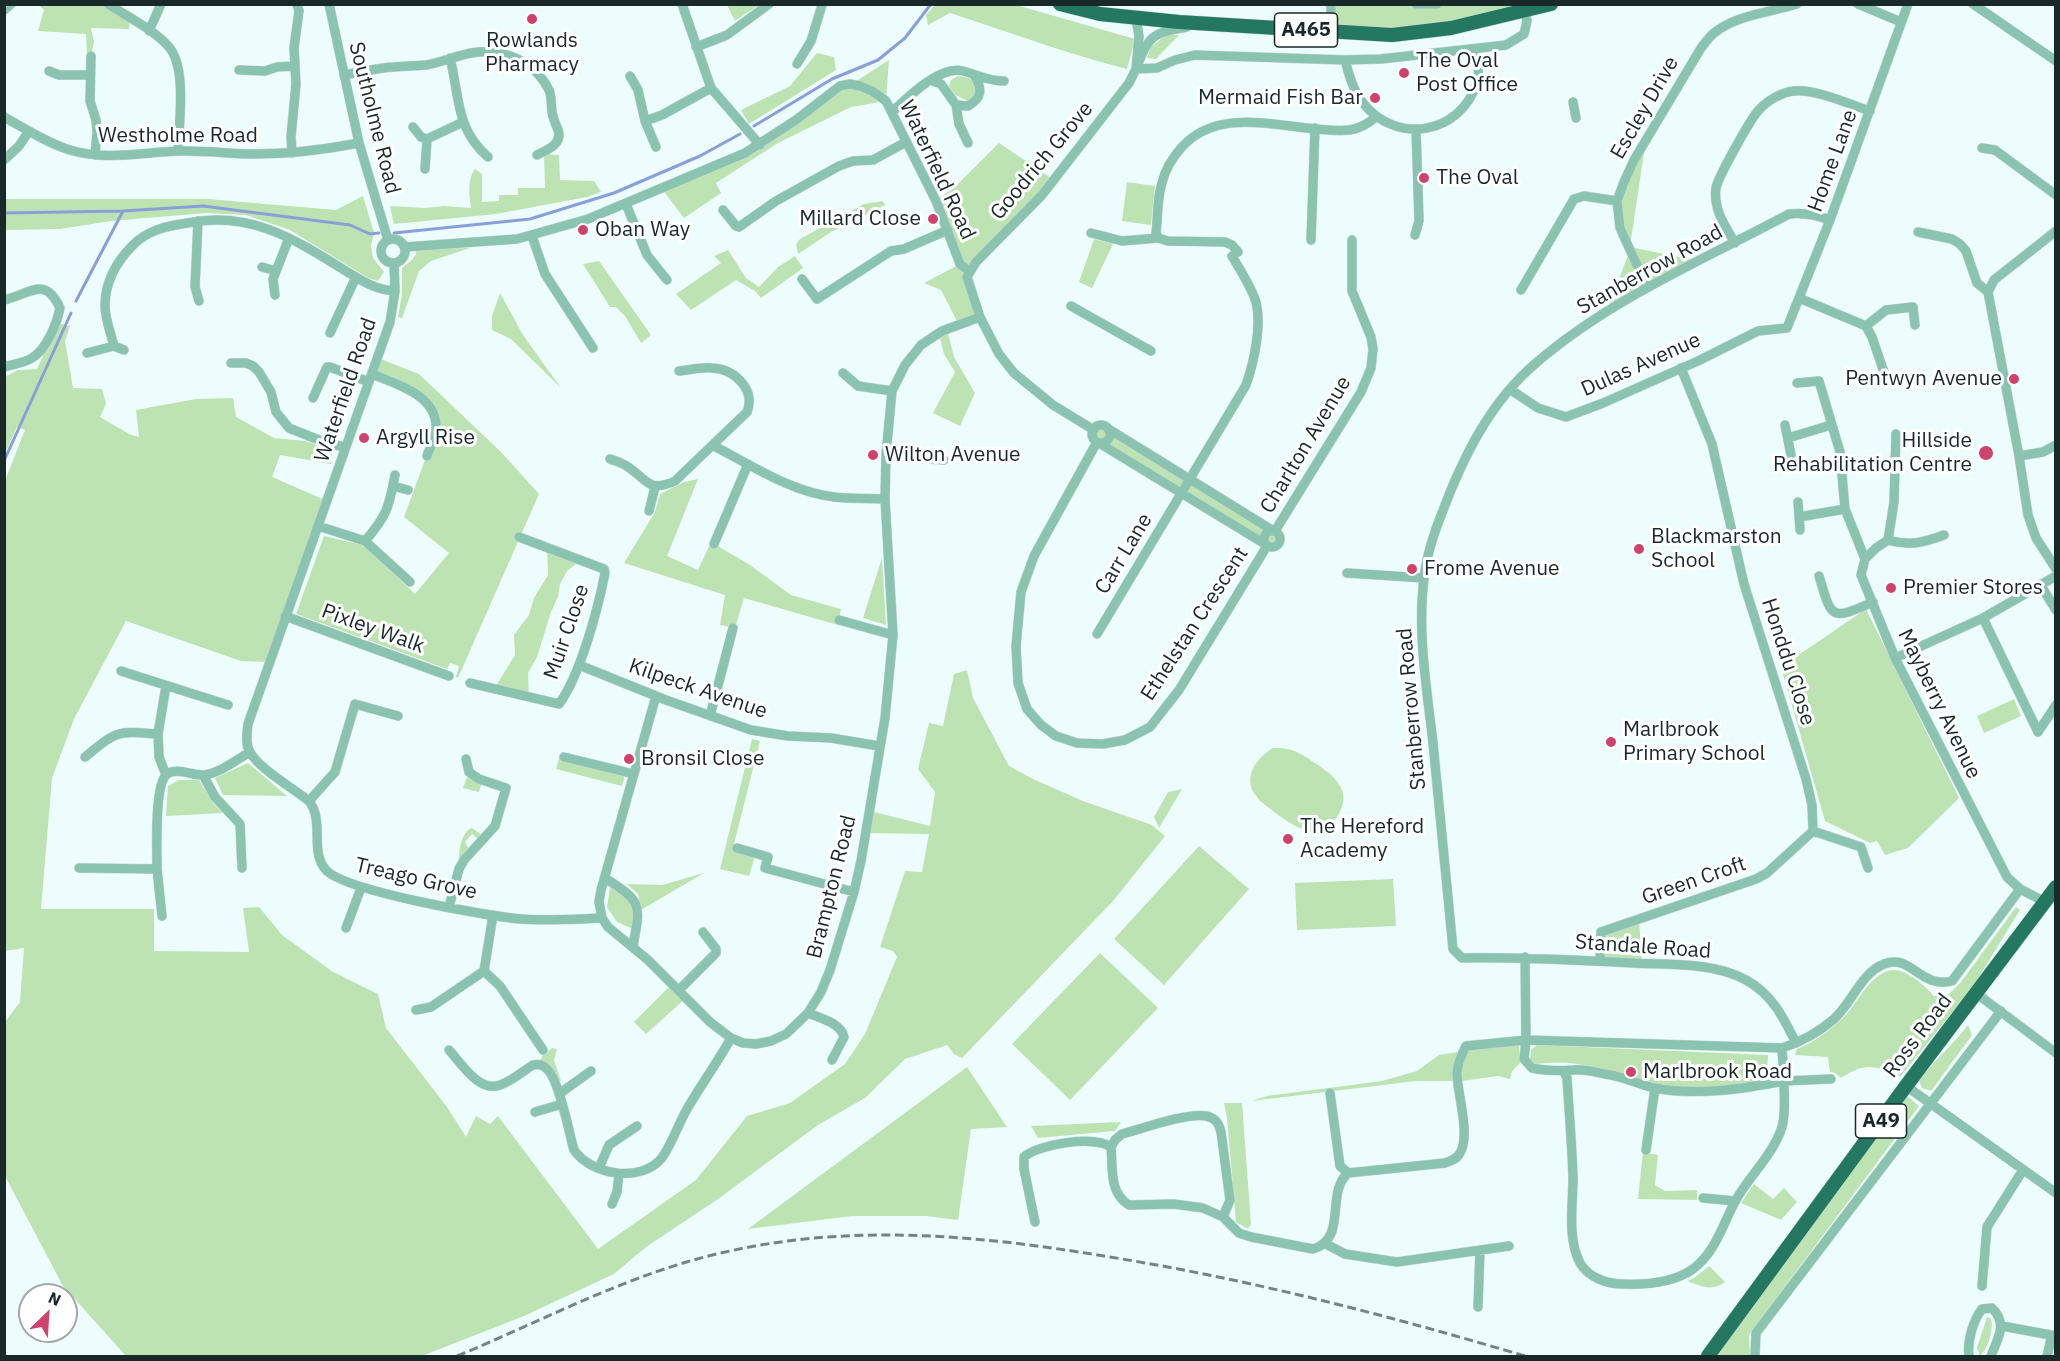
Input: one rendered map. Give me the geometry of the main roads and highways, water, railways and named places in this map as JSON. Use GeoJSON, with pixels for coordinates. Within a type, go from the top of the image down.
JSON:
{"type":"FeatureCollection","features":[{"type":"Feature","properties":{"kind":"highway","name":"A465"},"geometry":{"type":"LineString","coordinates":[[1060,4],[1100,14],[1136,18],[1331,32],[1392,34],[1427,31],[1551,4]]}},
{"type":"Feature","properties":{"kind":"highway","name":"Ross Road"},"geometry":{"type":"LineString","coordinates":[[1708,1356],[2055,887]]}},
{"type":"Feature","properties":{"kind":"waterway"},"geometry":{"type":"LineString","coordinates":[[754,126],[832,79],[878,60],[905,38],[931,4]]}},
{"type":"Feature","properties":{"kind":"waterway"},"geometry":{"type":"LineString","coordinates":[[394,233],[530,219],[614,193],[700,156],[740,134]]}},
{"type":"Feature","properties":{"kind":"waterway"},"geometry":{"type":"LineString","coordinates":[[4,213],[123,211],[203,206],[350,225],[370,234],[379,233]]}},
{"type":"Feature","properties":{"kind":"waterway"},"geometry":{"type":"LineString","coordinates":[[76,301],[123,211]]}},
{"type":"Feature","properties":{"kind":"waterway"},"geometry":{"type":"LineString","coordinates":[[4,461],[71,313]]}},
{"type":"Feature","properties":{"kind":"railway"},"geometry":{"type":"LineString","coordinates":[[457,1356],[625,1283],[694,1260],[778,1242],[873,1235],[968,1238],[1015,1243],[1163,1266],[1319,1300],[1422,1326],[1525,1356]]}},
{"type":"Feature","properties":{"kind":"place","name":"Rowlands Pharmacy"},"geometry":{"type":"Point","coordinates":[532,19]}},
{"type":"Feature","properties":{"kind":"place","name":"The Oval Post Office"},"geometry":{"type":"Point","coordinates":[1404,73]}},
{"type":"Feature","properties":{"kind":"place","name":"Mermaid Fish Bar"},"geometry":{"type":"Point","coordinates":[1375,98]}},
{"type":"Feature","properties":{"kind":"place","name":"The Oval"},"geometry":{"type":"Point","coordinates":[1424,178]}},
{"type":"Feature","properties":{"kind":"place","name":"Millard Close"},"geometry":{"type":"Point","coordinates":[933,219]}},
{"type":"Feature","properties":{"kind":"place","name":"Oban Way"},"geometry":{"type":"Point","coordinates":[583,230]}},
{"type":"Feature","properties":{"kind":"place","name":"Pentwyn Avenue"},"geometry":{"type":"Point","coordinates":[2014,379]}},
{"type":"Feature","properties":{"kind":"place","name":"Argyll Rise"},"geometry":{"type":"Point","coordinates":[364,438]}},
{"type":"Feature","properties":{"kind":"place","name":"Hillside Rehabilitation Centre"},"geometry":{"type":"Point","coordinates":[1986,453]}},
{"type":"Feature","properties":{"kind":"place","name":"Wilton Avenue"},"geometry":{"type":"Point","coordinates":[873,455]}},
{"type":"Feature","properties":{"kind":"place","name":"Blackmarston School"},"geometry":{"type":"Point","coordinates":[1639,549]}},
{"type":"Feature","properties":{"kind":"place","name":"Frome Avenue"},"geometry":{"type":"Point","coordinates":[1412,569]}},
{"type":"Feature","properties":{"kind":"place","name":"Premier Stores"},"geometry":{"type":"Point","coordinates":[1891,588]}},
{"type":"Feature","properties":{"kind":"place","name":"Marlbrook Primary School"},"geometry":{"type":"Point","coordinates":[1611,742]}},
{"type":"Feature","properties":{"kind":"place","name":"Bronsil Close"},"geometry":{"type":"Point","coordinates":[629,759]}},
{"type":"Feature","properties":{"kind":"place","name":"The Hereford Academy"},"geometry":{"type":"Point","coordinates":[1288,839]}},
{"type":"Feature","properties":{"kind":"place","name":"Marlbrook Road"},"geometry":{"type":"Point","coordinates":[1631,1072]}}]}
